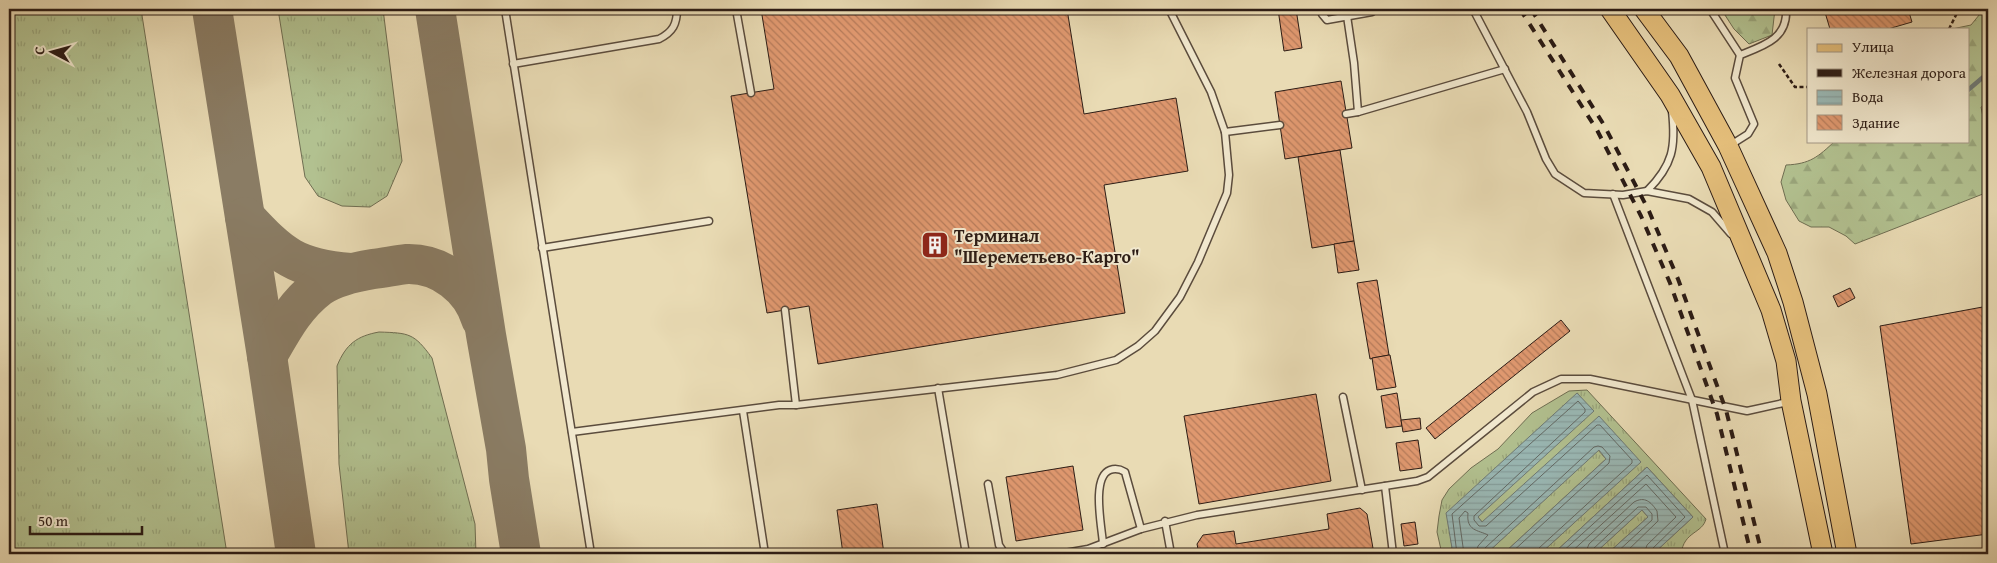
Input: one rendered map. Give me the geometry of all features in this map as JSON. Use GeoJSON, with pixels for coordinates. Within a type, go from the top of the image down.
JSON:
{"type":"FeatureCollection","features":[{"type":"Feature","properties":{"kind":"main road"},"geometry":{"type":"LineString","coordinates":[[1610,9],[1670,95],[1711,167],[1771,310],[1786,361],[1792,401],[1823,554]]}},
{"type":"Feature","properties":{"kind":"main road"},"geometry":{"type":"LineString","coordinates":[[1644,9],[1679,56],[1728,146],[1777,252],[1793,302],[1817,394],[1847,554]]}},
{"type":"Feature","properties":{"kind":"lane"},"geometry":{"type":"LineString","coordinates":[[505,9],[590,554]]}},
{"type":"Feature","properties":{"kind":"lane"},"geometry":{"type":"LineString","coordinates":[[513,64],[660,40],[668,35],[673,28],[676,22],[677,9]]}},
{"type":"Feature","properties":{"kind":"lane"},"geometry":{"type":"LineString","coordinates":[[736,9],[751,93]]}},
{"type":"Feature","properties":{"kind":"lane"},"geometry":{"type":"LineString","coordinates":[[572,432],[779,405],[796,405],[1057,375],[1116,360],[1138,346],[1155,331],[1180,297],[1198,262],[1227,193],[1229,175],[1225,132],[1212,92],[1169,9]]}},
{"type":"Feature","properties":{"kind":"lane"},"geometry":{"type":"LineString","coordinates":[[1322,9],[1322,14],[1327,20],[1372,12],[1374,9]]}},
{"type":"Feature","properties":{"kind":"lane"},"geometry":{"type":"LineString","coordinates":[[1473,9],[1527,112],[1546,159],[1556,174],[1584,192],[1613,194],[1647,191],[1680,196],[1702,205],[1712,212],[1727,229],[1752,263]]}},
{"type":"Feature","properties":{"kind":"lane"},"geometry":{"type":"LineString","coordinates":[[1710,9],[1740,55],[1735,78],[1754,124],[1748,134],[1728,146]]}},
{"type":"Feature","properties":{"kind":"lane"},"geometry":{"type":"LineString","coordinates":[[1740,55],[1763,46],[1781,33],[1787,17],[1786,9]]}},
{"type":"Feature","properties":{"kind":"lane"},"geometry":{"type":"LineString","coordinates":[[1347,16],[1354,63],[1358,112]]}},
{"type":"Feature","properties":{"kind":"lane"},"geometry":{"type":"LineString","coordinates":[[1346,114],[1505,69]]}},
{"type":"Feature","properties":{"kind":"lane"},"geometry":{"type":"LineString","coordinates":[[1647,191],[1659,179],[1671,160],[1674,142],[1670,95]]}},
{"type":"Feature","properties":{"kind":"lane"},"geometry":{"type":"LineString","coordinates":[[1225,132],[1280,125]]}},
{"type":"Feature","properties":{"kind":"lane"},"geometry":{"type":"LineString","coordinates":[[1613,194],[1692,400],[1725,554]]}},
{"type":"Feature","properties":{"kind":"lane"},"geometry":{"type":"LineString","coordinates":[[542,248],[709,220]]}},
{"type":"Feature","properties":{"kind":"lane"},"geometry":{"type":"LineString","coordinates":[[785,310],[796,405]]}},
{"type":"Feature","properties":{"kind":"lane"},"geometry":{"type":"LineString","coordinates":[[1059,554],[1103,544],[1141,529],[1197,514],[1417,481],[1428,477],[1533,392],[1561,379],[1590,379],[1747,411],[1792,401]]}},
{"type":"Feature","properties":{"kind":"lane"},"geometry":{"type":"LineString","coordinates":[[938,388],[966,554]]}},
{"type":"Feature","properties":{"kind":"lane"},"geometry":{"type":"LineString","coordinates":[[1343,397],[1362,490]]}},
{"type":"Feature","properties":{"kind":"lane"},"geometry":{"type":"LineString","coordinates":[[742,411],[765,554]]}},
{"type":"Feature","properties":{"kind":"lane"},"geometry":{"type":"LineString","coordinates":[[1103,544],[1098,501],[1104,474],[1112,469],[1120,469],[1125,472],[1141,529]]}},
{"type":"Feature","properties":{"kind":"lane"},"geometry":{"type":"LineString","coordinates":[[988,484],[999,545],[1005,554]]}},
{"type":"Feature","properties":{"kind":"lane"},"geometry":{"type":"LineString","coordinates":[[1386,486],[1393,554]]}},
{"type":"Feature","properties":{"kind":"lane"},"geometry":{"type":"LineString","coordinates":[[1165,522],[1170,554]]}},
{"type":"Feature","properties":{"kind":"path"},"geometry":{"type":"LineString","coordinates":[[1950,28],[1960,9]]}},
{"type":"Feature","properties":{"kind":"path"},"geometry":{"type":"LineString","coordinates":[[1779,64],[1795,87],[1807,87]]}},
{"type":"Feature","properties":{"kind":"green space"},"geometry":{"type":"Polygon","coordinates":[[[9,9],[141,9],[227,554],[9,554],[9,9]]]}},
{"type":"Feature","properties":{"kind":"green space"},"geometry":{"type":"Polygon","coordinates":[[[278,9],[383,9],[402,161],[387,196],[370,207],[342,206],[318,196],[305,177],[278,9]]]}},
{"type":"Feature","properties":{"kind":"green space"},"geometry":{"type":"Polygon","coordinates":[[[1721,9],[1775,9],[1772,35],[1749,44],[1734,29],[1721,9]]]}},
{"type":"Feature","properties":{"kind":"green space"},"geometry":{"type":"Polygon","coordinates":[[[1984,9],[1988,9],[1988,105],[1981,107],[1988,141],[1988,192],[1855,244],[1846,236],[1829,227],[1811,227],[1799,221],[1786,200],[1781,182],[1786,165],[1813,159],[1834,142],[1970,142],[1970,28],[1957,28],[1971,25],[1984,9]]]}},
{"type":"Feature","properties":{"kind":"green space"},"geometry":{"type":"Polygon","coordinates":[[[379,332],[410,336],[432,358],[475,524],[476,554],[349,554],[339,464],[337,366],[344,352],[353,342],[364,336],[379,332]]]}},
{"type":"Feature","properties":{"kind":"green space"},"geometry":{"type":"Polygon","coordinates":[[[1587,390],[1706,519],[1701,528],[1686,541],[1681,554],[1653,554],[1693,517],[1647,467],[1553,554],[1540,554],[1640,462],[1599,417],[1483,523],[1478,517],[1447,512],[1453,554],[1442,554],[1437,532],[1442,500],[1449,489],[1471,468],[1498,449],[1532,413],[1569,391],[1587,390]]]}},
{"type":"Feature","properties":{"kind":"green space"},"geometry":{"type":"Polygon","coordinates":[[[1598,450],[1606,459],[1503,554],[1486,554],[1598,450]]]}},
{"type":"Feature","properties":{"kind":"green space"},"geometry":{"type":"Polygon","coordinates":[[[1642,510],[1648,517],[1607,554],[1594,554],[1642,510]]]}},
{"type":"Feature","properties":{"kind":"water"},"geometry":{"type":"Polygon","coordinates":[[[1577,393],[1594,411],[1478,517],[1482,522],[1599,416],[1641,462],[1540,554],[1503,554],[1606,459],[1599,450],[1486,554],[1453,554],[1446,513],[1577,393]]]}},
{"type":"Feature","properties":{"kind":"water"},"geometry":{"type":"Polygon","coordinates":[[[1647,467],[1693,517],[1653,554],[1607,554],[1648,517],[1642,510],[1594,554],[1553,554],[1647,467]]]}},
{"type":"Feature","properties":{"kind":"building","name":"Терминал \"Шереметьево-Карго\""},"geometry":{"type":"Polygon","coordinates":[[[761,9],[1067,9],[1084,114],[1176,98],[1188,171],[1104,185],[1125,313],[818,364],[809,306],[767,313],[731,96],[774,89],[761,9]]]}},
{"type":"Feature","properties":{"kind":"building"},"geometry":{"type":"Polygon","coordinates":[[[1278,9],[1296,9],[1302,48],[1284,51],[1278,9]]]}},
{"type":"Feature","properties":{"kind":"building"},"geometry":{"type":"Polygon","coordinates":[[[1824,9],[1908,9],[1912,22],[1891,28],[1830,28],[1824,9]]]}},
{"type":"Feature","properties":{"kind":"building"},"geometry":{"type":"Polygon","coordinates":[[[1341,81],[1352,148],[1285,159],[1275,92],[1341,81]]]}},
{"type":"Feature","properties":{"kind":"building"},"geometry":{"type":"Polygon","coordinates":[[[1340,150],[1354,241],[1312,248],[1298,157],[1340,150]]]}},
{"type":"Feature","properties":{"kind":"building"},"geometry":{"type":"Polygon","coordinates":[[[1354,241],[1359,270],[1338,273],[1334,244],[1354,241]]]}},
{"type":"Feature","properties":{"kind":"building"},"geometry":{"type":"Polygon","coordinates":[[[1377,280],[1389,355],[1370,359],[1357,283],[1377,280]]]}},
{"type":"Feature","properties":{"kind":"building"},"geometry":{"type":"Polygon","coordinates":[[[1850,288],[1855,298],[1838,307],[1833,296],[1850,288]]]}},
{"type":"Feature","properties":{"kind":"building"},"geometry":{"type":"Polygon","coordinates":[[[1988,306],[1988,534],[1911,544],[1880,326],[1988,306]]]}},
{"type":"Feature","properties":{"kind":"building"},"geometry":{"type":"Polygon","coordinates":[[[1561,320],[1570,331],[1435,439],[1426,428],[1561,320]]]}},
{"type":"Feature","properties":{"kind":"building"},"geometry":{"type":"Polygon","coordinates":[[[1390,355],[1396,387],[1377,390],[1372,358],[1390,355]]]}},
{"type":"Feature","properties":{"kind":"building"},"geometry":{"type":"Polygon","coordinates":[[[1397,393],[1402,426],[1386,428],[1381,396],[1397,393]]]}},
{"type":"Feature","properties":{"kind":"building"},"geometry":{"type":"Polygon","coordinates":[[[1316,394],[1331,481],[1199,504],[1184,416],[1316,394]]]}},
{"type":"Feature","properties":{"kind":"building"},"geometry":{"type":"Polygon","coordinates":[[[1420,418],[1421,429],[1403,432],[1401,420],[1420,418]]]}},
{"type":"Feature","properties":{"kind":"building"},"geometry":{"type":"Polygon","coordinates":[[[1418,440],[1422,468],[1400,471],[1396,443],[1418,440]]]}},
{"type":"Feature","properties":{"kind":"building"},"geometry":{"type":"Polygon","coordinates":[[[1073,466],[1083,530],[1016,541],[1006,477],[1073,466]]]}},
{"type":"Feature","properties":{"kind":"building"},"geometry":{"type":"Polygon","coordinates":[[[877,504],[884,554],[843,554],[837,510],[877,504]]]}},
{"type":"Feature","properties":{"kind":"building"},"geometry":{"type":"Polygon","coordinates":[[[1360,508],[1367,514],[1374,554],[1199,554],[1197,544],[1203,535],[1234,531],[1236,544],[1329,529],[1327,514],[1360,508]]]}},
{"type":"Feature","properties":{"kind":"building"},"geometry":{"type":"Polygon","coordinates":[[[1415,522],[1418,544],[1404,546],[1401,524],[1415,522]]]}},
{"type":"Feature","properties":{"kind":"waterway"},"geometry":{"type":"LineString","coordinates":[[1970,88],[1988,73]]}},
{"type":"Feature","properties":{"kind":"taxiway"},"geometry":{"type":"LineString","coordinates":[[212,9],[296,554]]}},
{"type":"Feature","properties":{"kind":"taxiway"},"geometry":{"type":"LineString","coordinates":[[435,9],[486,335],[506,449],[521,554]]}},
{"type":"Feature","properties":{"kind":"taxiway"},"geometry":{"type":"LineString","coordinates":[[245,217],[269,242],[290,258],[315,268],[350,273]]}},
{"type":"Feature","properties":{"kind":"taxiway"},"geometry":{"type":"LineString","coordinates":[[267,356],[283,328],[310,294],[325,283],[338,277],[373,269],[407,264],[420,265],[443,273],[463,288],[477,308],[481,319]]}},
{"type":"Feature","properties":{"kind":"railway"},"geometry":{"type":"LineString","coordinates":[[1520,9],[1597,130],[1641,216],[1670,283],[1717,414],[1751,554]]}},
{"type":"Feature","properties":{"kind":"railway"},"geometry":{"type":"LineString","coordinates":[[1531,9],[1604,125],[1649,211],[1678,279],[1726,410],[1762,554]]}},
{"type":"Feature","properties":{"kind":"place","name":"Терминал \"Шереметьево-Карго\""},"geometry":{"type":"Point","coordinates":[935,245]}}]}
